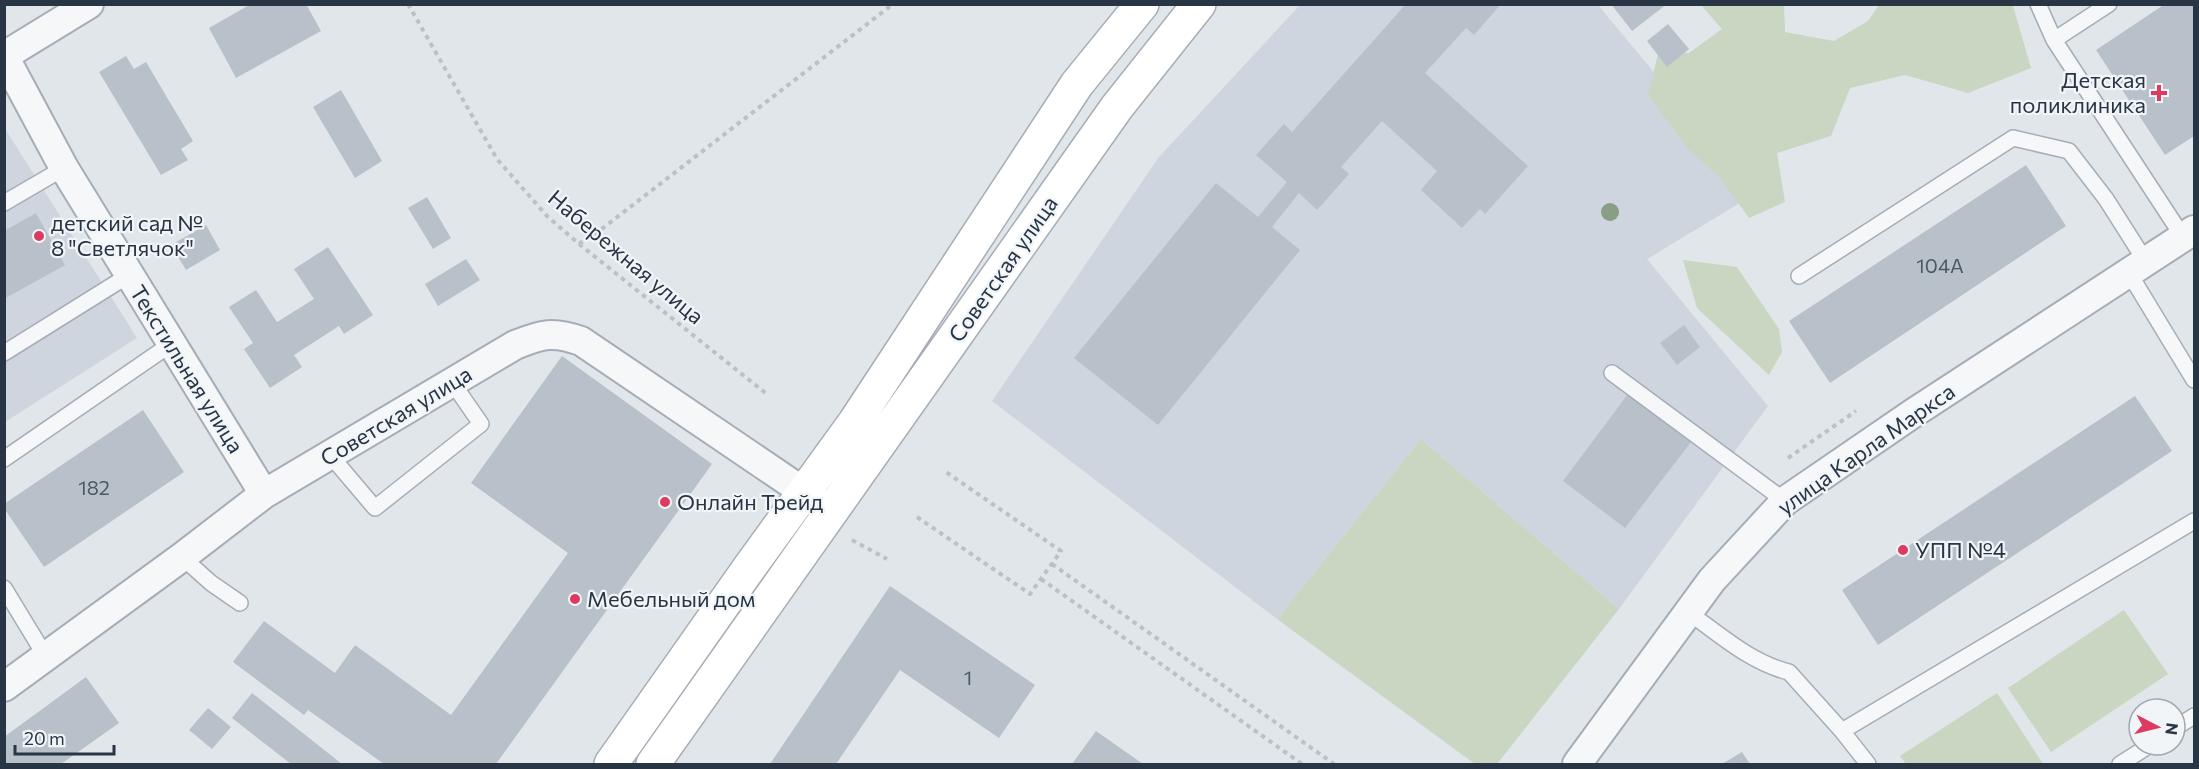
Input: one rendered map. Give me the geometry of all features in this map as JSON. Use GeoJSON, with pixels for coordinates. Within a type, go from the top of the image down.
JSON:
{"type":"FeatureCollection","features":[{"type":"Feature","properties":{"kind":"main road","name":"Советская улица"},"geometry":{"type":"LineString","coordinates":[[805,493],[855,422],[1077,84],[1142,4]]}},
{"type":"Feature","properties":{"kind":"main road","name":"Советская улица"},"geometry":{"type":"LineString","coordinates":[[832,511],[1117,107],[1199,4]]}},
{"type":"Feature","properties":{"kind":"main road"},"geometry":{"type":"LineString","coordinates":[[611,765],[749,568],[805,493]]}},
{"type":"Feature","properties":{"kind":"main road"},"geometry":{"type":"LineString","coordinates":[[653,765],[832,511]]}},
{"type":"Feature","properties":{"kind":"street"},"geometry":{"type":"LineString","coordinates":[[5,56],[88,4]]}},
{"type":"Feature","properties":{"kind":"street","name":"Текстильная улица"},"geometry":{"type":"LineString","coordinates":[[5,56],[64,168],[264,494]]}},
{"type":"Feature","properties":{"kind":"street","name":"улица Карла Маркса"},"geometry":{"type":"LineString","coordinates":[[1577,765],[1712,580],[1785,501],[1912,414],[2189,233]]}},
{"type":"Feature","properties":{"kind":"street","name":"Советская улица"},"geometry":{"type":"LineString","coordinates":[[4,687],[264,494],[515,345],[538,336],[560,334],[581,341],[832,511]]}},
{"type":"Feature","properties":{"kind":"lane"},"geometry":{"type":"LineString","coordinates":[[2038,4],[2054,40],[2189,233]]}},
{"type":"Feature","properties":{"kind":"lane"},"geometry":{"type":"LineString","coordinates":[[2054,40],[2109,4]]}},
{"type":"Feature","properties":{"kind":"lane"},"geometry":{"type":"LineString","coordinates":[[1799,276],[2013,138],[2069,151],[2106,199],[2137,268],[2194,380]]}},
{"type":"Feature","properties":{"kind":"lane"},"geometry":{"type":"LineString","coordinates":[[4,203],[64,168]]}},
{"type":"Feature","properties":{"kind":"lane"},"geometry":{"type":"LineString","coordinates":[[4,352],[129,275]]}},
{"type":"Feature","properties":{"kind":"lane"},"geometry":{"type":"LineString","coordinates":[[4,459],[171,344]]}},
{"type":"Feature","properties":{"kind":"lane"},"geometry":{"type":"LineString","coordinates":[[1612,373],[1785,501]]}},
{"type":"Feature","properties":{"kind":"lane"},"geometry":{"type":"LineString","coordinates":[[330,455],[375,508],[481,424],[452,382]]}},
{"type":"Feature","properties":{"kind":"lane"},"geometry":{"type":"LineString","coordinates":[[1842,731],[2194,521]]}},
{"type":"Feature","properties":{"kind":"lane"},"geometry":{"type":"LineString","coordinates":[[182,557],[240,603]]}},
{"type":"Feature","properties":{"kind":"lane"},"geometry":{"type":"LineString","coordinates":[[4,588],[46,657]]}},
{"type":"Feature","properties":{"kind":"lane"},"geometry":{"type":"LineString","coordinates":[[1688,612],[1751,657],[1789,672],[1842,731],[1868,765]]}},
{"type":"Feature","properties":{"kind":"path","name":"Набережная улица"},"geometry":{"type":"LineString","coordinates":[[408,4],[497,159],[547,216],[768,395]]}},
{"type":"Feature","properties":{"kind":"path"},"geometry":{"type":"LineString","coordinates":[[579,244],[603,228],[893,4]]}},
{"type":"Feature","properties":{"kind":"path"},"geometry":{"type":"LineString","coordinates":[[917,517],[1030,594],[1061,551],[943,470]]}},
{"type":"Feature","properties":{"kind":"path"},"geometry":{"type":"LineString","coordinates":[[845,546],[852,539],[887,559]]}},
{"type":"Feature","properties":{"kind":"path"},"geometry":{"type":"LineString","coordinates":[[1052,564],[1334,765]]}},
{"type":"Feature","properties":{"kind":"path"},"geometry":{"type":"LineString","coordinates":[[1040,579],[1302,765]]}},
{"type":"Feature","properties":{"kind":"shaded area"},"geometry":{"type":"Polygon","coordinates":[[[1300,5],[1598,5],[1755,194],[1647,259],[1768,406],[1619,609],[1421,439],[1277,619],[992,401],[1159,157],[1300,5]]]}},
{"type":"Feature","properties":{"kind":"shaded area","name":"детский сад № 8 \"Светлячок\""},"geometry":{"type":"Polygon","coordinates":[[[4,127],[137,338],[5,422],[4,422],[4,127]]]}},
{"type":"Feature","properties":{"kind":"green space"},"geometry":{"type":"Polygon","coordinates":[[[1701,5],[1784,5],[1785,32],[1834,41],[1868,21],[1879,5],[2010,5],[2013,6],[2031,68],[1968,93],[1905,75],[1850,88],[1831,136],[1777,153],[1785,202],[1749,218],[1720,178],[1688,149],[1648,95],[1658,54],[1689,53],[1722,29],[1701,5]]]}},
{"type":"Feature","properties":{"kind":"green space"},"geometry":{"type":"Polygon","coordinates":[[[1683,260],[1737,267],[1779,329],[1782,352],[1769,375],[1697,308],[1683,260]]]}},
{"type":"Feature","properties":{"kind":"green space"},"geometry":{"type":"Polygon","coordinates":[[[1421,439],[1619,609],[1497,764],[1475,764],[1277,619],[1421,439]]]}},
{"type":"Feature","properties":{"kind":"green space"},"geometry":{"type":"Polygon","coordinates":[[[2124,610],[2168,674],[2134,697],[2127,697],[2127,701],[2051,752],[2008,688],[2124,610]]]}},
{"type":"Feature","properties":{"kind":"green space"},"geometry":{"type":"Polygon","coordinates":[[[1997,693],[2043,764],[1906,764],[1900,756],[1997,693]]]}},
{"type":"Feature","properties":{"kind":"building"},"geometry":{"type":"Polygon","coordinates":[[[251,4],[306,4],[321,31],[236,78],[209,28],[251,4]]]}},
{"type":"Feature","properties":{"kind":"building"},"geometry":{"type":"Polygon","coordinates":[[[1406,4],[1501,4],[1474,35],[1466,28],[1425,73],[1528,166],[1485,214],[1480,209],[1462,228],[1421,190],[1437,171],[1382,121],[1341,167],[1349,174],[1317,210],[1299,193],[1272,227],[1300,250],[1158,425],[1074,358],[1216,183],[1258,217],[1287,182],[1256,155],[1284,124],[1292,132],[1406,4]]]}},
{"type":"Feature","properties":{"kind":"building"},"geometry":{"type":"Polygon","coordinates":[[[1611,4],[1667,4],[1632,31],[1611,4]]]}},
{"type":"Feature","properties":{"kind":"building","name":"Детская поликлиника"},"geometry":{"type":"Polygon","coordinates":[[[2165,4],[2194,4],[2194,136],[2165,155],[2096,50],[2165,4]]]}},
{"type":"Feature","properties":{"kind":"building"},"geometry":{"type":"Polygon","coordinates":[[[1668,24],[1689,49],[1667,67],[1647,41],[1668,24]]]}},
{"type":"Feature","properties":{"kind":"building"},"geometry":{"type":"Polygon","coordinates":[[[126,56],[134,69],[146,62],[193,141],[181,149],[188,160],[161,175],[99,72],[126,56]]]}},
{"type":"Feature","properties":{"kind":"building"},"geometry":{"type":"Polygon","coordinates":[[[341,90],[382,161],[355,178],[313,107],[341,90]]]}},
{"type":"Feature","properties":{"kind":"building"},"geometry":{"type":"Polygon","coordinates":[[[2026,165],[2066,226],[1830,383],[1789,321],[2026,165]]]}},
{"type":"Feature","properties":{"kind":"building"},"geometry":{"type":"Polygon","coordinates":[[[427,197],[451,238],[433,249],[408,208],[427,197]]]}},
{"type":"Feature","properties":{"kind":"building"},"geometry":{"type":"Polygon","coordinates":[[[36,213],[65,265],[4,299],[4,231],[36,213]]]}},
{"type":"Feature","properties":{"kind":"building"},"geometry":{"type":"Polygon","coordinates":[[[206,225],[220,250],[186,270],[171,245],[206,225]]]}},
{"type":"Feature","properties":{"kind":"building"},"geometry":{"type":"Polygon","coordinates":[[[328,247],[373,315],[344,334],[339,326],[294,355],[302,367],[270,388],[244,349],[253,343],[229,307],[256,290],[277,322],[314,299],[294,269],[328,247]]]}},
{"type":"Feature","properties":{"kind":"building"},"geometry":{"type":"Polygon","coordinates":[[[466,259],[480,280],[438,306],[425,284],[466,259]]]}},
{"type":"Feature","properties":{"kind":"building"},"geometry":{"type":"Polygon","coordinates":[[[1684,325],[1700,347],[1677,365],[1660,343],[1684,325]]]}},
{"type":"Feature","properties":{"kind":"building","name":"Мебельный дом"},"geometry":{"type":"Polygon","coordinates":[[[562,356],[712,464],[496,764],[384,764],[308,710],[304,715],[233,662],[264,621],[335,673],[355,645],[451,715],[568,553],[471,483],[562,356]]]}},
{"type":"Feature","properties":{"kind":"building"},"geometry":{"type":"Polygon","coordinates":[[[1628,394],[1691,442],[1625,528],[1563,481],[1628,394]]]}},
{"type":"Feature","properties":{"kind":"building"},"geometry":{"type":"Polygon","coordinates":[[[2135,396],[2172,451],[1878,645],[1842,590],[2135,396]]]}},
{"type":"Feature","properties":{"kind":"building"},"geometry":{"type":"Polygon","coordinates":[[[143,410],[184,472],[44,567],[4,508],[4,504],[143,410]]]}},
{"type":"Feature","properties":{"kind":"building"},"geometry":{"type":"Polygon","coordinates":[[[890,586],[1035,685],[999,738],[900,670],[836,764],[770,764],[890,586]]]}},
{"type":"Feature","properties":{"kind":"building"},"geometry":{"type":"Polygon","coordinates":[[[86,677],[119,723],[61,764],[4,764],[4,737],[86,677]]]}},
{"type":"Feature","properties":{"kind":"building"},"geometry":{"type":"Polygon","coordinates":[[[252,693],[342,764],[291,764],[232,718],[252,693]]]}},
{"type":"Feature","properties":{"kind":"building"},"geometry":{"type":"Polygon","coordinates":[[[208,708],[231,727],[212,749],[189,730],[208,708]]]}},
{"type":"Feature","properties":{"kind":"building"},"geometry":{"type":"Polygon","coordinates":[[[1096,731],[1143,764],[1072,764],[1096,731]]]}},
{"type":"Feature","properties":{"kind":"building"},"geometry":{"type":"Polygon","coordinates":[[[1742,752],[1750,764],[1722,764],[1742,752]]]}},
{"type":"Feature","properties":{"kind":"place","name":"Детская поликлиника"},"geometry":{"type":"Point","coordinates":[2159,93]}},
{"type":"Feature","properties":{"kind":"place","name":"детский сад № 8 \"Светлячок\""},"geometry":{"type":"Point","coordinates":[39,236]}},
{"type":"Feature","properties":{"kind":"place","name":"Онлайн Трейд"},"geometry":{"type":"Point","coordinates":[665,502]}},
{"type":"Feature","properties":{"kind":"place","name":"УПП №4"},"geometry":{"type":"Point","coordinates":[1903,550]}},
{"type":"Feature","properties":{"kind":"place","name":"Мебельный дом"},"geometry":{"type":"Point","coordinates":[575,599]}}]}
